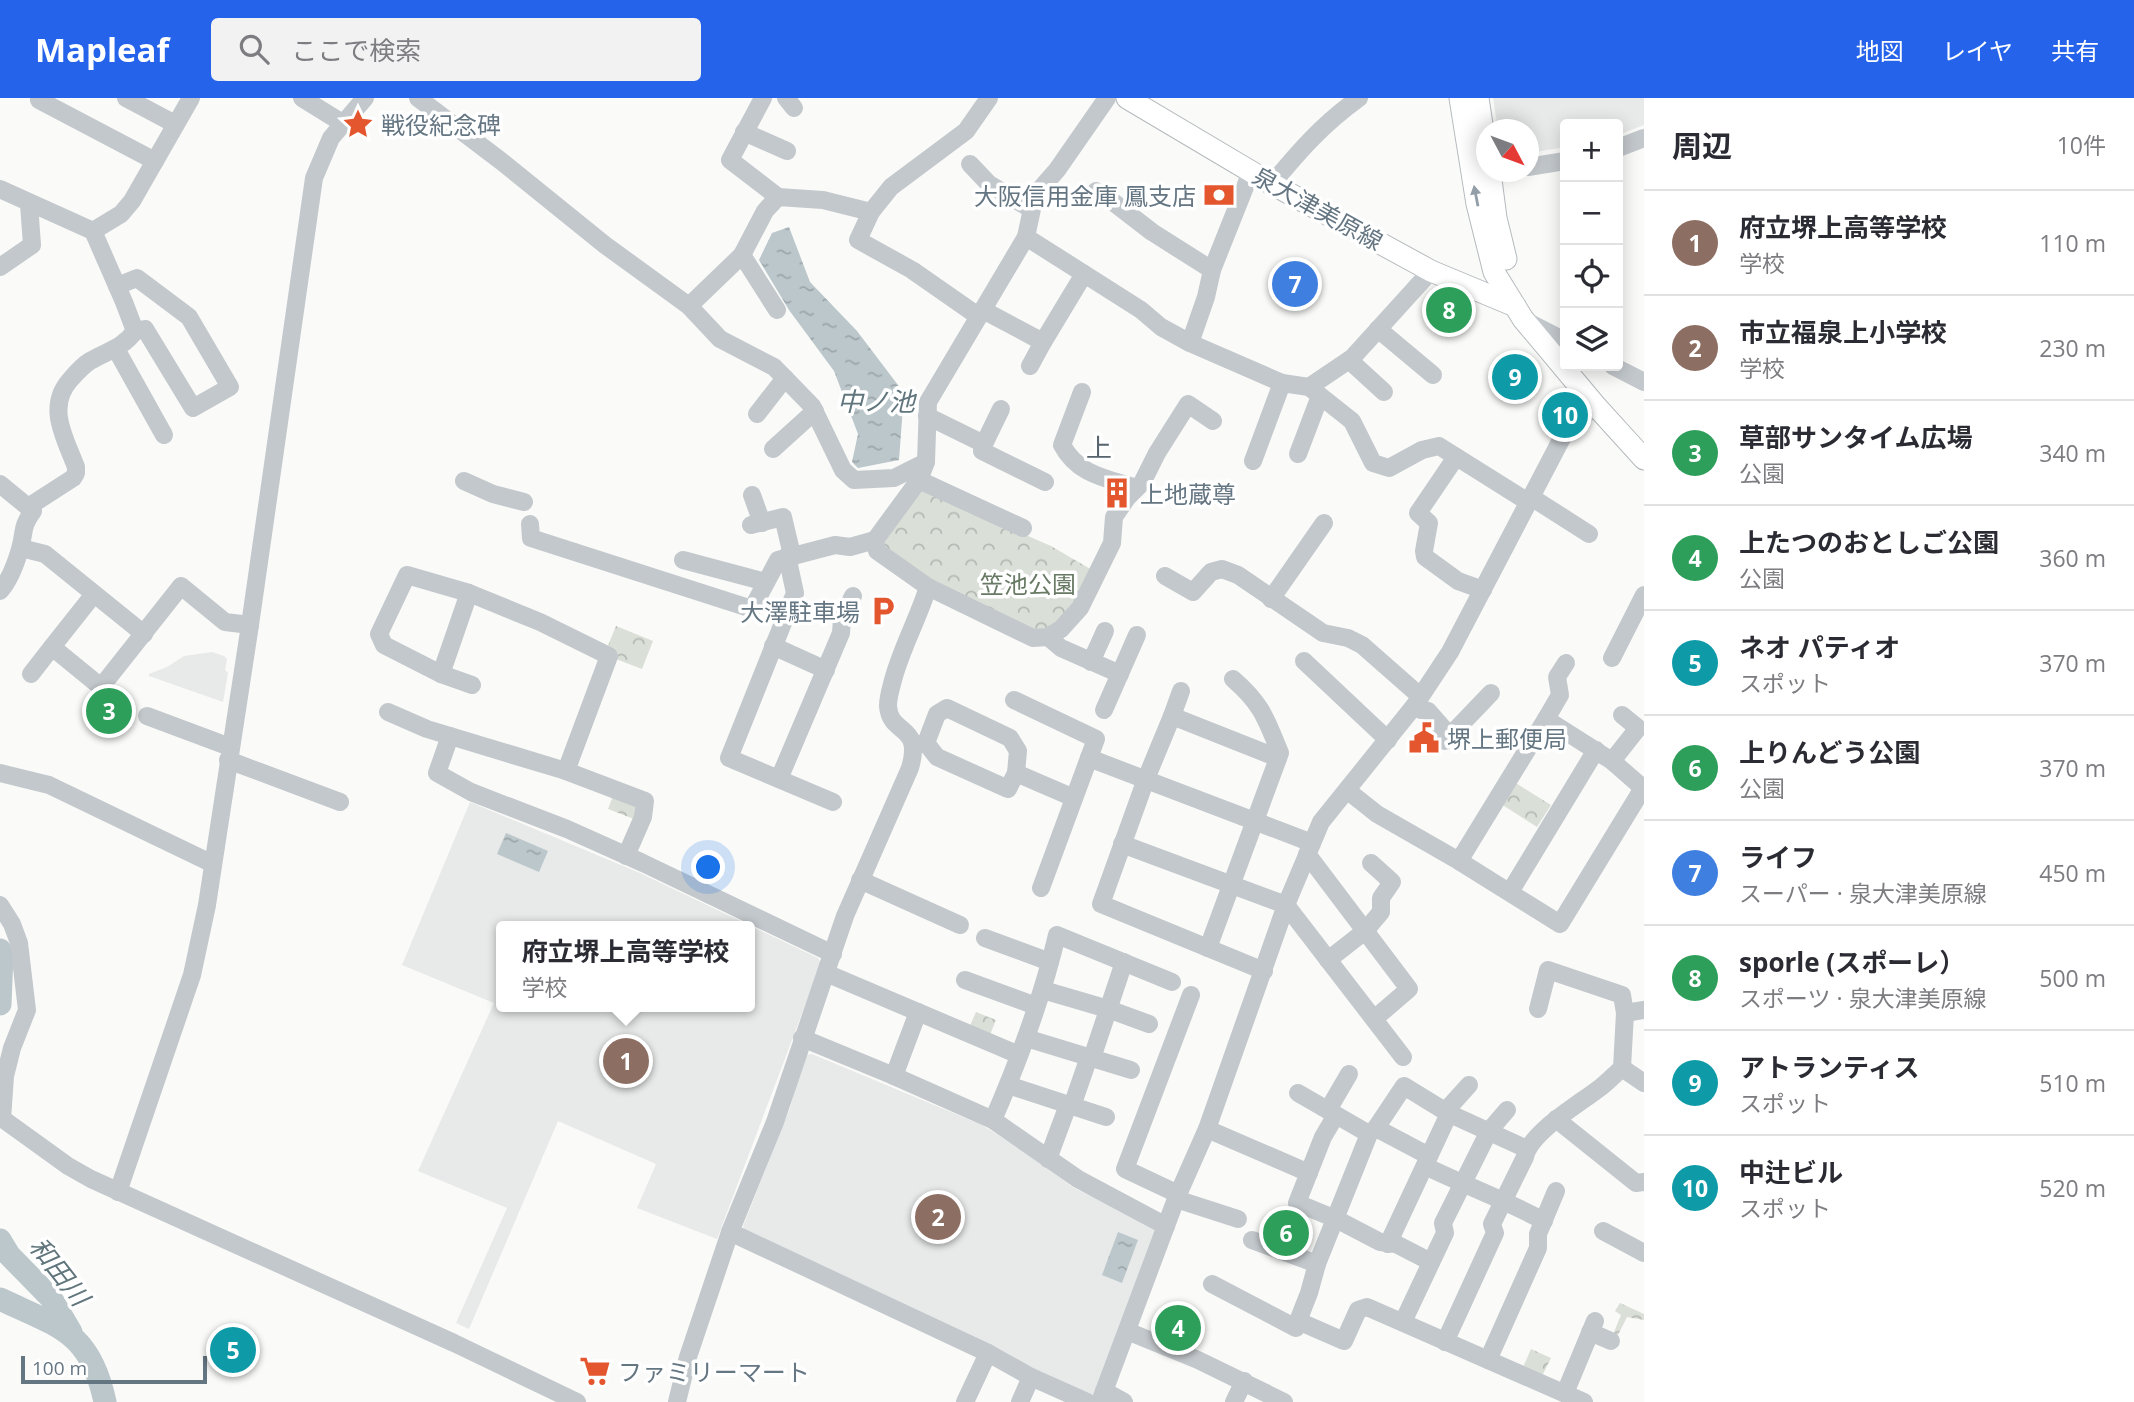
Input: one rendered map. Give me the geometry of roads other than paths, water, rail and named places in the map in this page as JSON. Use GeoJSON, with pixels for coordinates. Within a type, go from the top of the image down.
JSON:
{"type":"FeatureCollection","features":[{"type":"Feature","properties":{"kind":"main road","name":"泉大津美原線"},"geometry":{"type":"LineString","coordinates":[[1127,98],[1272,184],[1431,271],[1519,313]]}},
{"type":"Feature","properties":{"kind":"main road"},"geometry":{"type":"LineString","coordinates":[[1460,98],[1477,204],[1494,272],[1519,313],[1595,405],[1644,459]]}},
{"type":"Feature","properties":{"kind":"main road"},"geometry":{"type":"LineString","coordinates":[[1478,98],[1481,119]]}},
{"type":"Feature","properties":{"kind":"main road"},"geometry":{"type":"LineString","coordinates":[[1492,182],[1496,218],[1519,313]]}},
{"type":"Feature","properties":{"kind":"street"},"geometry":{"type":"LineString","coordinates":[[40,98],[39,100],[155,161]]}},
{"type":"Feature","properties":{"kind":"street"},"geometry":{"type":"LineString","coordinates":[[126,98],[175,124]]}},
{"type":"Feature","properties":{"kind":"street"},"geometry":{"type":"LineString","coordinates":[[93,232],[126,208],[191,98]]}},
{"type":"Feature","properties":{"kind":"street"},"geometry":{"type":"LineString","coordinates":[[302,98],[344,124]]}},
{"type":"Feature","properties":{"kind":"street"},"geometry":{"type":"LineString","coordinates":[[118,1192],[192,975],[213,864],[250,625],[314,178],[331,138],[365,98]]}},
{"type":"Feature","properties":{"kind":"street"},"geometry":{"type":"LineString","coordinates":[[418,98],[605,245],[690,306],[720,339],[774,367],[815,411],[843,470],[854,480],[894,478],[926,462]]}},
{"type":"Feature","properties":{"kind":"street"},"geometry":{"type":"LineString","coordinates":[[763,98],[730,160],[778,197],[823,200],[871,212]]}},
{"type":"Feature","properties":{"kind":"street"},"geometry":{"type":"LineString","coordinates":[[989,98],[966,131],[891,187],[871,212],[858,240],[981,313],[1043,342]]}},
{"type":"Feature","properties":{"kind":"street"},"geometry":{"type":"LineString","coordinates":[[530,524],[531,538],[752,609],[778,560],[835,545],[850,547],[875,540],[919,480],[926,462],[928,402],[1026,237],[1035,195],[1057,170],[1107,98]]}},
{"type":"Feature","properties":{"kind":"street"},"geometry":{"type":"LineString","coordinates":[[1272,184],[1317,132],[1359,98]]}},
{"type":"Feature","properties":{"kind":"street"},"geometry":{"type":"LineString","coordinates":[[744,132],[787,151]]}},
{"type":"Feature","properties":{"kind":"street"},"geometry":{"type":"LineString","coordinates":[[1623,146],[1644,138]]}},
{"type":"Feature","properties":{"kind":"street"},"geometry":{"type":"LineString","coordinates":[[1539,165],[1560,162]]}},
{"type":"Feature","properties":{"kind":"street"},"geometry":{"type":"LineString","coordinates":[[970,164],[989,184],[1031,209]]}},
{"type":"Feature","properties":{"kind":"street"},"geometry":{"type":"LineString","coordinates":[[1190,343],[1212,270],[1251,172]]}},
{"type":"Feature","properties":{"kind":"street"},"geometry":{"type":"LineString","coordinates":[[0,188],[93,232],[135,331]]}},
{"type":"Feature","properties":{"kind":"street"},"geometry":{"type":"LineString","coordinates":[[1096,191],[1104,194],[1152,232],[1212,270]]}},
{"type":"Feature","properties":{"kind":"street"},"geometry":{"type":"LineString","coordinates":[[690,306],[742,256],[765,211],[778,197]]}},
{"type":"Feature","properties":{"kind":"street"},"geometry":{"type":"LineString","coordinates":[[0,267],[32,245],[29,204]]}},
{"type":"Feature","properties":{"kind":"street"},"geometry":{"type":"LineString","coordinates":[[1026,237],[1141,310],[1161,327],[1190,343],[1282,383],[1315,391],[1352,421],[1373,463],[1389,468],[1422,450],[1439,446],[1589,534]]}},
{"type":"Feature","properties":{"kind":"street"},"geometry":{"type":"LineString","coordinates":[[742,256],[777,310]]}},
{"type":"Feature","properties":{"kind":"street"},"geometry":{"type":"LineString","coordinates":[[1298,454],[1315,391],[1349,360],[1431,271]]}},
{"type":"Feature","properties":{"kind":"street"},"geometry":{"type":"LineString","coordinates":[[1030,366],[1084,274]]}},
{"type":"Feature","properties":{"kind":"street"},"geometry":{"type":"LineString","coordinates":[[28,507],[73,478],[76,473],[58,419],[60,397],[66,384],[90,361],[128,341],[135,331],[145,329],[193,408],[230,387],[189,317],[137,278],[117,286]]}},
{"type":"Feature","properties":{"kind":"street"},"geometry":{"type":"LineString","coordinates":[[1519,313],[1560,338]]}},
{"type":"Feature","properties":{"kind":"street"},"geometry":{"type":"LineString","coordinates":[[1378,329],[1433,375]]}},
{"type":"Feature","properties":{"kind":"street"},"geometry":{"type":"LineString","coordinates":[[116,349],[164,435]]}},
{"type":"Feature","properties":{"kind":"street"},"geometry":{"type":"LineString","coordinates":[[1349,360],[1384,392]]}},
{"type":"Feature","properties":{"kind":"street"},"geometry":{"type":"LineString","coordinates":[[1623,371],[1644,382]]}},
{"type":"Feature","properties":{"kind":"street"},"geometry":{"type":"LineString","coordinates":[[757,414],[785,378]]}},
{"type":"Feature","properties":{"kind":"street"},"geometry":{"type":"LineString","coordinates":[[1253,461],[1282,383]]}},
{"type":"Feature","properties":{"kind":"street"},"geometry":{"type":"LineString","coordinates":[[1082,392],[1062,445],[1067,454],[1073,463],[1086,472],[1136,488]]}},
{"type":"Feature","properties":{"kind":"street"},"geometry":{"type":"LineString","coordinates":[[875,540],[877,551],[928,587],[1033,638],[1048,637],[1061,629],[1080,608],[1112,543],[1114,517],[1142,484],[1157,453],[1188,404],[1213,421]]}},
{"type":"Feature","properties":{"kind":"street"},"geometry":{"type":"LineString","coordinates":[[1124,1402],[1102,1397],[1177,1196],[1207,1129],[1286,905],[1321,822],[1388,740],[1450,652],[1562,438],[1595,405]]}},
{"type":"Feature","properties":{"kind":"street"},"geometry":{"type":"LineString","coordinates":[[1001,409],[982,451],[1045,482]]}},
{"type":"Feature","properties":{"kind":"street"},"geometry":{"type":"LineString","coordinates":[[773,449],[815,411]]}},
{"type":"Feature","properties":{"kind":"street"},"geometry":{"type":"LineString","coordinates":[[928,416],[984,444]]}},
{"type":"Feature","properties":{"kind":"street"},"geometry":{"type":"LineString","coordinates":[[1456,457],[1418,513],[1429,523],[1425,557],[1458,581],[1483,590]]}},
{"type":"Feature","properties":{"kind":"street"},"geometry":{"type":"LineString","coordinates":[[919,480],[1023,528]]}},
{"type":"Feature","properties":{"kind":"street"},"geometry":{"type":"LineString","coordinates":[[464,481],[493,494],[524,502]]}},
{"type":"Feature","properties":{"kind":"street"},"geometry":{"type":"LineString","coordinates":[[0,484],[33,511],[24,523],[21,548],[5,586],[0,591]]}},
{"type":"Feature","properties":{"kind":"street"},"geometry":{"type":"LineString","coordinates":[[752,495],[757,524],[783,517],[795,593],[729,758],[833,802]]}},
{"type":"Feature","properties":{"kind":"street"},"geometry":{"type":"LineString","coordinates":[[1271,599],[1324,523]]}},
{"type":"Feature","properties":{"kind":"street"},"geometry":{"type":"LineString","coordinates":[[21,548],[45,554],[144,635]]}},
{"type":"Feature","properties":{"kind":"street"},"geometry":{"type":"LineString","coordinates":[[683,561],[766,582]]}},
{"type":"Feature","properties":{"kind":"street"},"geometry":{"type":"LineString","coordinates":[[1165,576],[1193,592],[1211,572],[1222,569],[1238,575],[1323,633],[1348,638],[1362,645],[1418,700],[1421,710],[1428,711],[1447,738],[1491,693]]}},
{"type":"Feature","properties":{"kind":"street"},"geometry":{"type":"LineString","coordinates":[[472,685],[441,674],[384,645],[379,634],[407,575],[469,593],[540,622],[609,656],[566,771]]}},
{"type":"Feature","properties":{"kind":"street"},"geometry":{"type":"LineString","coordinates":[[52,648],[102,687],[181,586],[225,622],[250,625]]}},
{"type":"Feature","properties":{"kind":"street"},"geometry":{"type":"LineString","coordinates":[[677,1402],[688,1357],[730,1232],[775,1122],[845,916],[910,768],[914,752],[919,744],[937,715],[947,708],[1010,738],[1018,751],[1016,773],[1007,789],[937,757],[919,744],[890,717],[888,699],[900,654],[928,587]]}},
{"type":"Feature","properties":{"kind":"street"},"geometry":{"type":"LineString","coordinates":[[441,674],[469,593]]}},
{"type":"Feature","properties":{"kind":"street"},"geometry":{"type":"LineString","coordinates":[[31,674],[94,594]]}},
{"type":"Feature","properties":{"kind":"street"},"geometry":{"type":"LineString","coordinates":[[1612,658],[1644,595]]}},
{"type":"Feature","properties":{"kind":"street"},"geometry":{"type":"LineString","coordinates":[[779,779],[841,633],[842,618],[853,596]]}},
{"type":"Feature","properties":{"kind":"street"},"geometry":{"type":"LineString","coordinates":[[1091,662],[1105,631]]}},
{"type":"Feature","properties":{"kind":"street"},"geometry":{"type":"LineString","coordinates":[[1104,710],[1137,635]]}},
{"type":"Feature","properties":{"kind":"street"},"geometry":{"type":"LineString","coordinates":[[1048,637],[1061,648],[1120,674]]}},
{"type":"Feature","properties":{"kind":"street"},"geometry":{"type":"LineString","coordinates":[[773,646],[826,670]]}},
{"type":"Feature","properties":{"kind":"street"},"geometry":{"type":"LineString","coordinates":[[1304,661],[1388,740]]}},
{"type":"Feature","properties":{"kind":"street"},"geometry":{"type":"LineString","coordinates":[[1459,861],[1560,695],[1557,677],[1566,663]]}},
{"type":"Feature","properties":{"kind":"street"},"geometry":{"type":"LineString","coordinates":[[1208,948],[1280,753],[1263,711],[1252,695],[1233,679]]}},
{"type":"Feature","properties":{"kind":"street"},"geometry":{"type":"LineString","coordinates":[[1181,691],[1099,909],[1264,971]]}},
{"type":"Feature","properties":{"kind":"street"},"geometry":{"type":"LineString","coordinates":[[1014,700],[1096,739],[1041,888]]}},
{"type":"Feature","properties":{"kind":"street"},"geometry":{"type":"LineString","coordinates":[[388,712],[427,729],[566,771],[645,801],[643,817],[626,856]]}},
{"type":"Feature","properties":{"kind":"street"},"geometry":{"type":"LineString","coordinates":[[1612,761],[1638,729],[1622,715]]}},
{"type":"Feature","properties":{"kind":"street"},"geometry":{"type":"LineString","coordinates":[[147,716],[340,802]]}},
{"type":"Feature","properties":{"kind":"street"},"geometry":{"type":"LineString","coordinates":[[1172,716],[1234,732],[1278,758]]}},
{"type":"Feature","properties":{"kind":"street"},"geometry":{"type":"LineString","coordinates":[[1348,791],[1377,814],[1560,924],[1643,789],[1612,761],[1546,719]]}},
{"type":"Feature","properties":{"kind":"street"},"geometry":{"type":"LineString","coordinates":[[450,736],[437,773],[471,792],[567,829],[833,954]]}},
{"type":"Feature","properties":{"kind":"street"},"geometry":{"type":"LineString","coordinates":[[1510,892],[1596,750]]}},
{"type":"Feature","properties":{"kind":"street"},"geometry":{"type":"LineString","coordinates":[[1089,758],[1255,819],[1310,848],[1365,931],[1409,989],[1374,1019]]}},
{"type":"Feature","properties":{"kind":"street"},"geometry":{"type":"LineString","coordinates":[[0,773],[49,785],[213,864]]}},
{"type":"Feature","properties":{"kind":"street"},"geometry":{"type":"LineString","coordinates":[[1016,773],[1074,798]]}},
{"type":"Feature","properties":{"kind":"street"},"geometry":{"type":"LineString","coordinates":[[1122,844],[1286,905],[1402,1057]]}},
{"type":"Feature","properties":{"kind":"street"},"geometry":{"type":"LineString","coordinates":[[1328,960],[1365,931],[1381,912],[1381,898],[1392,882],[1371,863]]}},
{"type":"Feature","properties":{"kind":"street"},"geometry":{"type":"LineString","coordinates":[[860,880],[959,926]]}},
{"type":"Feature","properties":{"kind":"street"},"geometry":{"type":"LineString","coordinates":[[0,905],[12,924],[19,943],[27,1010],[12,1048],[5,1076],[1,1118],[68,1166],[118,1192],[454,1342],[577,1402]]}},
{"type":"Feature","properties":{"kind":"street"},"geometry":{"type":"LineString","coordinates":[[993,1120],[1023,1046],[1057,935],[1172,982]]}},
{"type":"Feature","properties":{"kind":"street"},"geometry":{"type":"LineString","coordinates":[[985,938],[1050,962]]}},
{"type":"Feature","properties":{"kind":"street"},"geometry":{"type":"LineString","coordinates":[[1048,1159],[1091,1057],[1124,962]]}},
{"type":"Feature","properties":{"kind":"street"},"geometry":{"type":"LineString","coordinates":[[1445,1342],[1495,1233],[1492,1224],[1527,1149],[1556,1119],[1603,1086],[1622,1068],[1625,1013],[1622,995],[1548,971],[1538,1009]]}},
{"type":"Feature","properties":{"kind":"street"},"geometry":{"type":"LineString","coordinates":[[826,973],[918,1012],[1023,1046],[1091,1057],[1131,1070]]}},
{"type":"Feature","properties":{"kind":"street"},"geometry":{"type":"LineString","coordinates":[[965,980],[1039,998],[1108,1009],[1149,1024]]}},
{"type":"Feature","properties":{"kind":"street"},"geometry":{"type":"LineString","coordinates":[[1191,995],[1125,1169],[1177,1196],[1238,1219]]}},
{"type":"Feature","properties":{"kind":"street"},"geometry":{"type":"LineString","coordinates":[[1625,1013],[1644,1010]]}},
{"type":"Feature","properties":{"kind":"street"},"geometry":{"type":"LineString","coordinates":[[894,1076],[918,1012]]}},
{"type":"Feature","properties":{"kind":"street"},"geometry":{"type":"LineString","coordinates":[[802,1038],[993,1120],[1078,1179],[1166,1226]]}},
{"type":"Feature","properties":{"kind":"street"},"geometry":{"type":"LineString","coordinates":[[1622,1068],[1644,1083]]}},
{"type":"Feature","properties":{"kind":"street"},"geometry":{"type":"LineString","coordinates":[[1349,1074],[1297,1203],[1336,1219],[1380,1242],[1396,1244],[1431,1262]]}},
{"type":"Feature","properties":{"kind":"street"},"geometry":{"type":"LineString","coordinates":[[1008,1085],[1106,1118]]}},
{"type":"Feature","properties":{"kind":"street"},"geometry":{"type":"LineString","coordinates":[[1388,1244],[1451,1106],[1469,1085]]}},
{"type":"Feature","properties":{"kind":"street"},"geometry":{"type":"LineString","coordinates":[[1212,1284],[1296,1328],[1317,1264],[1373,1131],[1404,1086],[1448,1113],[1527,1149]]}},
{"type":"Feature","properties":{"kind":"street"},"geometry":{"type":"LineString","coordinates":[[1298,1093],[1373,1131],[1462,1184],[1511,1203],[1544,1221]]}},
{"type":"Feature","properties":{"kind":"street"},"geometry":{"type":"LineString","coordinates":[[1403,1322],[1445,1233],[1443,1223],[1462,1184],[1489,1131],[1507,1110]]}},
{"type":"Feature","properties":{"kind":"street"},"geometry":{"type":"LineString","coordinates":[[1556,1119],[1636,1183],[1644,1182]]}},
{"type":"Feature","properties":{"kind":"street"},"geometry":{"type":"LineString","coordinates":[[1207,1129],[1309,1172]]}},
{"type":"Feature","properties":{"kind":"street"},"geometry":{"type":"LineString","coordinates":[[1488,1360],[1538,1248],[1538,1234],[1556,1191]]}},
{"type":"Feature","properties":{"kind":"street"},"geometry":{"type":"LineString","coordinates":[[1603,1231],[1644,1252]]}},
{"type":"Feature","properties":{"kind":"street"},"geometry":{"type":"LineString","coordinates":[[730,1232],[1087,1402]]}},
{"type":"Feature","properties":{"kind":"street"},"geometry":{"type":"LineString","coordinates":[[1252,1240],[1317,1264]]}},
{"type":"Feature","properties":{"kind":"street"},"geometry":{"type":"LineString","coordinates":[[1298,1321],[1344,1341],[1358,1310],[1367,1307],[1584,1402]]}},
{"type":"Feature","properties":{"kind":"street"},"geometry":{"type":"LineString","coordinates":[[1565,1393],[1593,1327],[1611,1340]]}},
{"type":"Feature","properties":{"kind":"street"},"geometry":{"type":"LineString","coordinates":[[1128,1331],[1244,1381],[1284,1402]]}},
{"type":"Feature","properties":{"kind":"street"},"geometry":{"type":"LineString","coordinates":[[965,1402],[988,1353]]}},
{"type":"Feature","properties":{"kind":"street"},"geometry":{"type":"LineString","coordinates":[[1020,1402],[1031,1377]]}},
{"type":"Feature","properties":{"kind":"street"},"geometry":{"type":"LineString","coordinates":[[1234,1402],[1244,1381]]}},
{"type":"Feature","properties":{"kind":"water","name":"中ノ池"},"geometry":{"type":"Polygon","coordinates":[[[789,227],[810,282],[857,331],[904,393],[899,460],[858,468],[852,462],[858,434],[834,371],[789,310],[759,260],[772,233],[789,227]]]}},
{"type":"Feature","properties":{"kind":"water"},"geometry":{"type":"Polygon","coordinates":[[[506,833],[548,851],[539,872],[497,854],[506,833]]]}},
{"type":"Feature","properties":{"kind":"water"},"geometry":{"type":"Polygon","coordinates":[[[1118,1232],[1138,1240],[1122,1283],[1102,1275],[1118,1232]]]}},
{"type":"Feature","properties":{"kind":"waterway","name":"和田川"},"geometry":{"type":"LineString","coordinates":[[0,950],[0,1004]]}},
{"type":"Feature","properties":{"kind":"waterway","name":"和田川"},"geometry":{"type":"LineString","coordinates":[[0,1240],[9,1255],[51,1298],[71,1332]]}},
{"type":"Feature","properties":{"kind":"waterway","name":"和田川"},"geometry":{"type":"LineString","coordinates":[[0,1299],[69,1334],[91,1360],[105,1402]]}},
{"type":"Feature","properties":{"kind":"place","name":"戦役紀念碑"},"geometry":{"type":"Point","coordinates":[358,124]}},
{"type":"Feature","properties":{"kind":"place","name":"大阪信用金庫 鳳支店"},"geometry":{"type":"Point","coordinates":[1219,195]}},
{"type":"Feature","properties":{"kind":"place","name":"ライフ"},"geometry":{"type":"Point","coordinates":[1295,284]}},
{"type":"Feature","properties":{"kind":"place","name":"sporle (スポーレ）"},"geometry":{"type":"Point","coordinates":[1449,310]}},
{"type":"Feature","properties":{"kind":"place","name":"アトランティス"},"geometry":{"type":"Point","coordinates":[1515,377]}},
{"type":"Feature","properties":{"kind":"place","name":"中辻ビル"},"geometry":{"type":"Point","coordinates":[1565,415]}},
{"type":"Feature","properties":{"kind":"place","name":"上地蔵尊"},"geometry":{"type":"Point","coordinates":[1117,493]}},
{"type":"Feature","properties":{"kind":"place","name":"大澤駐車場"},"geometry":{"type":"Point","coordinates":[883,611]}},
{"type":"Feature","properties":{"kind":"place","name":"草部サンタイム広場"},"geometry":{"type":"Point","coordinates":[109,711]}},
{"type":"Feature","properties":{"kind":"place","name":"堺上郵便局"},"geometry":{"type":"Point","coordinates":[1424,738]}},
{"type":"Feature","properties":{"kind":"place","name":"府立堺上高等学校"},"geometry":{"type":"Point","coordinates":[626,1061]}},
{"type":"Feature","properties":{"kind":"place","name":"市立福泉上小学校"},"geometry":{"type":"Point","coordinates":[938,1217]}},
{"type":"Feature","properties":{"kind":"place","name":"上りんどう公園"},"geometry":{"type":"Point","coordinates":[1286,1233]}},
{"type":"Feature","properties":{"kind":"place","name":"上たつのおとしご公園"},"geometry":{"type":"Point","coordinates":[1178,1328]}},
{"type":"Feature","properties":{"kind":"place","name":"ネオ パティオ"},"geometry":{"type":"Point","coordinates":[233,1350]}},
{"type":"Feature","properties":{"kind":"place","name":"ファミリーマート"},"geometry":{"type":"Point","coordinates":[595,1371]}},
{"type":"Feature","properties":{"kind":"district","name":"上"},"geometry":{"type":"Point","coordinates":[1099,447]}},
{"type":"Feature","properties":{"kind":"park label","name":"笠池公園"},"geometry":{"type":"Point","coordinates":[1028,583]}}]}
